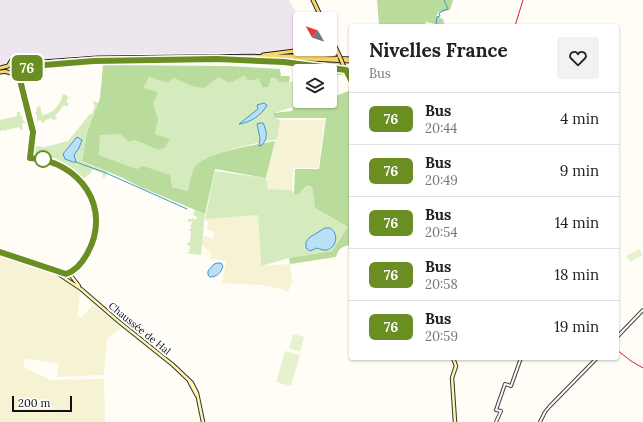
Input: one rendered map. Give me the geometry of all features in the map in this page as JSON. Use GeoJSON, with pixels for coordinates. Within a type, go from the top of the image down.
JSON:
{"type":"FeatureCollection","features":[{"type":"Feature","properties":{"kind":"main road"},"geometry":{"type":"LineString","coordinates":[[313,0],[319,12]]}},
{"type":"Feature","properties":{"kind":"main road"},"geometry":{"type":"LineString","coordinates":[[238,57],[293,51]]}},
{"type":"Feature","properties":{"kind":"main road"},"geometry":{"type":"LineString","coordinates":[[337,51],[349,76]]}},
{"type":"Feature","properties":{"kind":"main road"},"geometry":{"type":"LineString","coordinates":[[0,68],[8,66],[13,60],[19,59],[24,63],[97,58],[296,56],[349,60]]}},
{"type":"Feature","properties":{"kind":"main road"},"geometry":{"type":"LineString","coordinates":[[25,69],[44,65],[94,61],[283,58],[349,60]]}},
{"type":"Feature","properties":{"kind":"main road"},"geometry":{"type":"LineString","coordinates":[[217,59],[291,63],[345,68]]}},
{"type":"Feature","properties":{"kind":"main road"},"geometry":{"type":"LineString","coordinates":[[0,72],[9,72],[15,76],[19,76],[24,72],[24,63]]}},
{"type":"Feature","properties":{"kind":"main road"},"geometry":{"type":"LineString","coordinates":[[8,66],[9,72]]}},
{"type":"Feature","properties":{"kind":"main road","name":"Chaussée de Hal"},"geometry":{"type":"LineString","coordinates":[[0,252],[54,271],[71,274],[72,278],[81,289]]}},
{"type":"Feature","properties":{"kind":"main road","name":"Chaussée de Hal"},"geometry":{"type":"LineString","coordinates":[[54,271],[81,289],[173,365],[192,383],[195,388],[204,422]]}},
{"type":"Feature","properties":{"kind":"main road"},"geometry":{"type":"LineString","coordinates":[[65,279],[66,274]]}},
{"type":"Feature","properties":{"kind":"main road"},"geometry":{"type":"LineString","coordinates":[[454,360],[456,366],[452,378],[455,422]]}},
{"type":"Feature","properties":{"kind":"street"},"geometry":{"type":"LineString","coordinates":[[619,335],[643,310]]}},
{"type":"Feature","properties":{"kind":"street"},"geometry":{"type":"LineString","coordinates":[[496,422],[501,411],[496,410],[505,384],[511,386],[521,360]]}},
{"type":"Feature","properties":{"kind":"street"},"geometry":{"type":"LineString","coordinates":[[540,422],[544,413],[549,407],[594,361]]}},
{"type":"Feature","properties":{"kind":"shaded area"},"geometry":{"type":"Polygon","coordinates":[[[0,0],[289,0],[296,12],[293,12],[293,51],[238,57],[239,53],[138,54],[78,56],[27,61],[20,55],[12,56],[5,64],[0,66],[0,0]]]}},
{"type":"Feature","properties":{"kind":"shaded area"},"geometry":{"type":"Polygon","coordinates":[[[280,120],[325,120],[318,168],[293,168],[292,190],[267,189],[267,177],[280,120]]]}},
{"type":"Feature","properties":{"kind":"shaded area"},"geometry":{"type":"Polygon","coordinates":[[[258,215],[261,266],[290,264],[292,282],[288,292],[282,289],[263,285],[222,283],[226,261],[210,259],[212,254],[202,245],[203,236],[213,238],[214,233],[206,229],[208,222],[205,219],[206,217],[258,215]]]}},
{"type":"Feature","properties":{"kind":"shaded area"},"geometry":{"type":"Polygon","coordinates":[[[0,254],[53,272],[65,281],[72,283],[80,291],[78,317],[82,317],[93,304],[121,328],[107,338],[104,375],[57,377],[58,363],[25,359],[23,366],[51,380],[104,379],[105,422],[0,422],[0,254]]]}},
{"type":"Feature","properties":{"kind":"green space"},"geometry":{"type":"Polygon","coordinates":[[[377,0],[453,0],[450,10],[438,13],[436,16],[443,19],[444,24],[426,22],[425,24],[379,24],[377,0]]]}},
{"type":"Feature","properties":{"kind":"green space"},"geometry":{"type":"Polygon","coordinates":[[[309,56],[337,56],[343,69],[342,72],[345,75],[337,75],[337,64],[311,64],[306,61],[309,56]]]}},
{"type":"Feature","properties":{"kind":"green space"},"geometry":{"type":"Polygon","coordinates":[[[103,65],[228,66],[280,69],[281,76],[290,76],[289,82],[279,83],[277,79],[271,78],[268,87],[262,87],[259,78],[255,80],[247,80],[245,75],[230,83],[218,77],[204,88],[191,86],[174,78],[167,83],[149,77],[143,88],[158,92],[153,103],[158,119],[155,134],[170,139],[165,148],[159,150],[135,140],[129,142],[120,134],[100,135],[99,155],[137,169],[143,166],[170,175],[172,187],[188,191],[193,170],[198,164],[207,158],[230,150],[275,141],[266,178],[215,169],[205,214],[82,161],[87,132],[100,98],[103,65]]]}},
{"type":"Feature","properties":{"kind":"green space"},"geometry":{"type":"Polygon","coordinates":[[[245,75],[277,79],[279,83],[293,82],[293,107],[274,113],[275,118],[280,120],[277,139],[244,146],[218,154],[198,164],[192,172],[189,191],[172,187],[137,169],[99,155],[100,134],[120,134],[129,142],[135,139],[159,150],[165,148],[170,139],[155,134],[157,120],[155,110],[142,88],[149,77],[167,83],[174,78],[191,86],[218,77],[245,75]]]}},
{"type":"Feature","properties":{"kind":"green space"},"geometry":{"type":"Polygon","coordinates":[[[349,91],[349,245],[341,248],[336,257],[290,264],[289,258],[332,251],[348,227],[315,208],[312,186],[307,186],[299,194],[294,194],[295,169],[319,169],[326,118],[275,118],[273,113],[292,111],[293,107],[337,108],[337,95],[349,91]]]}},
{"type":"Feature","properties":{"kind":"green space"},"geometry":{"type":"Polygon","coordinates":[[[63,94],[71,97],[71,99],[67,96],[68,98],[66,103],[69,103],[67,107],[64,105],[55,116],[57,118],[53,121],[52,118],[45,120],[45,123],[41,123],[41,120],[37,121],[37,116],[35,113],[37,112],[36,108],[40,106],[42,115],[50,113],[58,105],[63,94]]]}},
{"type":"Feature","properties":{"kind":"green space"},"geometry":{"type":"Polygon","coordinates":[[[94,101],[98,103],[87,132],[82,161],[108,172],[106,176],[103,178],[103,173],[92,169],[90,174],[83,179],[78,174],[60,163],[33,156],[34,146],[45,147],[68,141],[90,114],[92,114],[95,105],[93,104],[94,101]]]}},
{"type":"Feature","properties":{"kind":"green space"},"geometry":{"type":"Polygon","coordinates":[[[17,112],[20,112],[21,117],[24,116],[22,119],[26,124],[22,123],[23,129],[21,130],[19,127],[6,130],[5,132],[4,130],[0,131],[0,120],[17,116],[17,112]]]}},
{"type":"Feature","properties":{"kind":"green space"},"geometry":{"type":"Polygon","coordinates":[[[215,171],[266,178],[268,189],[292,190],[294,194],[299,194],[308,186],[312,186],[315,208],[348,227],[332,251],[289,258],[261,266],[258,215],[205,219],[215,171]]]}},
{"type":"Feature","properties":{"kind":"green space"},"geometry":{"type":"Polygon","coordinates":[[[195,210],[205,214],[201,255],[185,253],[189,252],[190,246],[187,245],[187,243],[190,242],[191,231],[188,230],[191,229],[191,226],[189,225],[191,225],[192,221],[188,222],[188,219],[193,218],[196,220],[197,217],[193,215],[195,210]]]}},
{"type":"Feature","properties":{"kind":"green space"},"geometry":{"type":"Polygon","coordinates":[[[639,249],[643,255],[630,262],[626,256],[639,249]]]}},
{"type":"Feature","properties":{"kind":"green space"},"geometry":{"type":"Polygon","coordinates":[[[293,334],[304,337],[300,352],[289,348],[293,334]]]}},
{"type":"Feature","properties":{"kind":"green space"},"geometry":{"type":"Polygon","coordinates":[[[285,351],[300,355],[291,386],[276,382],[285,351]]]}},
{"type":"Feature","properties":{"kind":"water"},"geometry":{"type":"Polygon","coordinates":[[[264,103],[267,105],[259,115],[248,122],[239,124],[258,109],[257,105],[264,103]]]}},
{"type":"Feature","properties":{"kind":"water"},"geometry":{"type":"Polygon","coordinates":[[[263,123],[266,134],[264,142],[259,146],[260,138],[257,124],[263,123]]]}},
{"type":"Feature","properties":{"kind":"water"},"geometry":{"type":"Polygon","coordinates":[[[77,137],[82,140],[74,155],[76,162],[73,162],[65,159],[63,154],[77,137]]]}},
{"type":"Feature","properties":{"kind":"water"},"geometry":{"type":"Polygon","coordinates":[[[325,228],[330,228],[335,233],[336,240],[333,246],[326,250],[317,248],[310,251],[306,248],[306,242],[310,237],[325,228]]]}},
{"type":"Feature","properties":{"kind":"water"},"geometry":{"type":"Polygon","coordinates":[[[221,263],[223,266],[221,271],[217,275],[210,277],[208,275],[208,271],[214,264],[221,263]]]}},
{"type":"Feature","properties":{"kind":"waterway"},"geometry":{"type":"LineString","coordinates":[[436,24],[437,17],[440,16],[439,14],[448,9],[444,0]]}},
{"type":"Feature","properties":{"kind":"waterway"},"geometry":{"type":"LineString","coordinates":[[76,162],[106,173],[187,209]]}},
{"type":"Feature","properties":{"kind":"railway"},"geometry":{"type":"LineString","coordinates":[[516,24],[523,0]]}},
{"type":"Feature","properties":{"kind":"railway"},"geometry":{"type":"LineString","coordinates":[[619,352],[643,368]]}},
{"type":"Feature","properties":{"kind":"bus line","name":"76"},"geometry":{"type":"LineString","coordinates":[[0,252],[66,274],[74,271],[86,256],[90,250],[95,232],[96,215],[94,207],[88,191],[81,181],[69,170],[59,164],[30,158],[33,132],[19,76],[25,69],[44,65],[94,61],[217,59],[256,60],[346,70],[349,76]]}}]}
